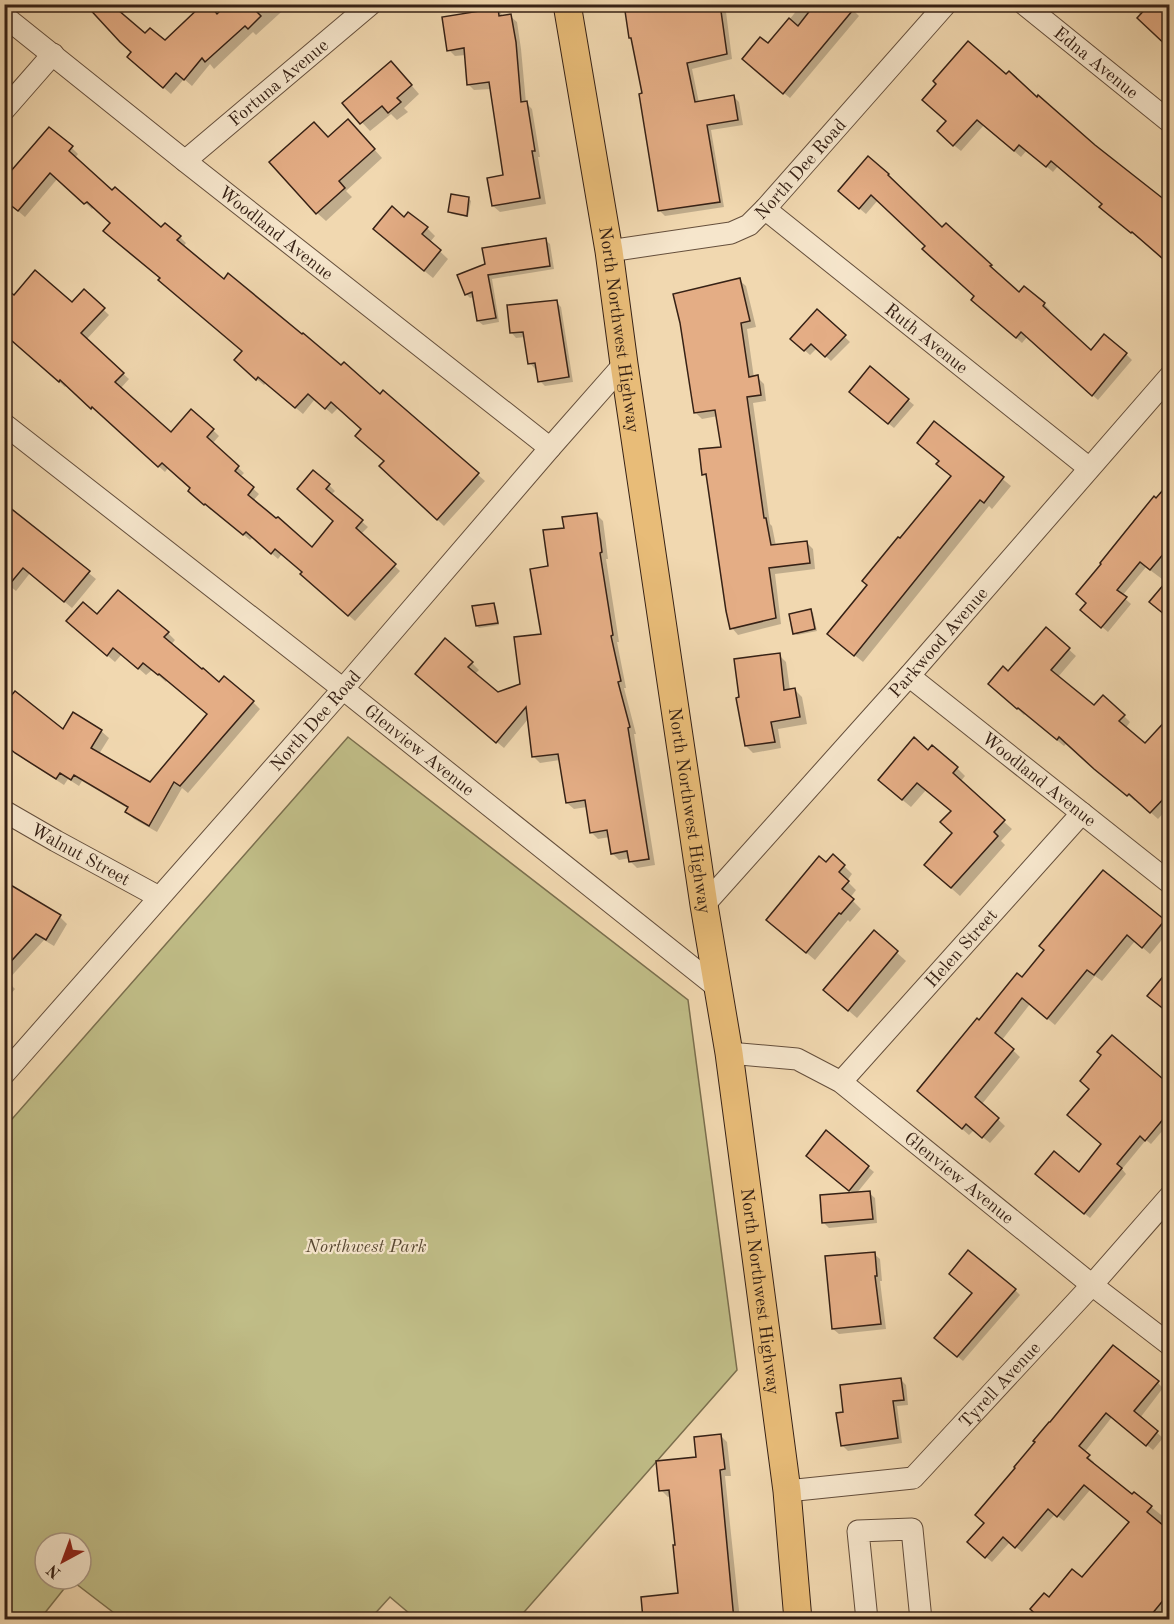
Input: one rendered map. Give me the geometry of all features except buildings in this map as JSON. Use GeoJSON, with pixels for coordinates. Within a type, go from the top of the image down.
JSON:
{"type":"FeatureCollection","features":[{"type":"Feature","properties":{"kind":"main road","name":"North Northwest Highway"},"geometry":{"type":"LineString","coordinates":[[567,4],[609,251],[704,905],[729,1053],[787,1491],[798,1620]]}},
{"type":"Feature","properties":{"kind":"street","name":"Fortuna Avenue"},"geometry":{"type":"LineString","coordinates":[[186,161],[371,4]]}},
{"type":"Feature","properties":{"kind":"street","name":"North Dee Road"},"geometry":{"type":"LineString","coordinates":[[609,251],[731,233],[749,225],[946,4]]}},
{"type":"Feature","properties":{"kind":"street","name":"Edna Avenue"},"geometry":{"type":"LineString","coordinates":[[1024,4],[1170,122]]}},
{"type":"Feature","properties":{"kind":"street","name":"Woodland Avenue"},"geometry":{"type":"LineString","coordinates":[[4,16],[550,448]]}},
{"type":"Feature","properties":{"kind":"street"},"geometry":{"type":"LineString","coordinates":[[4,110],[53,54]]}},
{"type":"Feature","properties":{"kind":"street","name":"Ruth Avenue"},"geometry":{"type":"LineString","coordinates":[[765,208],[1089,468]]}},
{"type":"Feature","properties":{"kind":"street","name":"North Dee Road"},"geometry":{"type":"LineString","coordinates":[[4,1074],[343,689],[624,364]]}},
{"type":"Feature","properties":{"kind":"street","name":"Parkwood Avenue"},"geometry":{"type":"LineString","coordinates":[[704,905],[909,676],[1170,376]]}},
{"type":"Feature","properties":{"kind":"street","name":"Glenview Avenue"},"geometry":{"type":"LineString","coordinates":[[4,424],[343,689],[718,988]]}},
{"type":"Feature","properties":{"kind":"street","name":"Woodland Avenue"},"geometry":{"type":"LineString","coordinates":[[909,676],[1170,883]]}},
{"type":"Feature","properties":{"kind":"street","name":"Walnut Street"},"geometry":{"type":"LineString","coordinates":[[4,811],[159,897]]}},
{"type":"Feature","properties":{"kind":"street","name":"Helen Street"},"geometry":{"type":"LineString","coordinates":[[841,1082],[1082,813]]}},
{"type":"Feature","properties":{"kind":"street","name":"Glenview Avenue"},"geometry":{"type":"LineString","coordinates":[[729,1053],[797,1059],[841,1082],[1092,1286],[1170,1345]]}},
{"type":"Feature","properties":{"kind":"street","name":"Tyrell Avenue"},"geometry":{"type":"LineString","coordinates":[[787,1491],[913,1478],[1092,1286],[1170,1196]]}},
{"type":"Feature","properties":{"kind":"street"},"geometry":{"type":"LineString","coordinates":[[867,1620],[858,1531],[912,1529],[921,1620]]}},
{"type":"Feature","properties":{"kind":"green space","name":"Northwest Park"},"geometry":{"type":"Polygon","coordinates":[[[348,737],[688,1000],[737,1370],[518,1619],[416,1619],[390,1597],[370,1619],[122,1619],[85,1591],[93,1591],[93,1531],[33,1531],[33,1591],[62,1591],[40,1619],[5,1620],[5,1127],[348,737]]]}}]}
